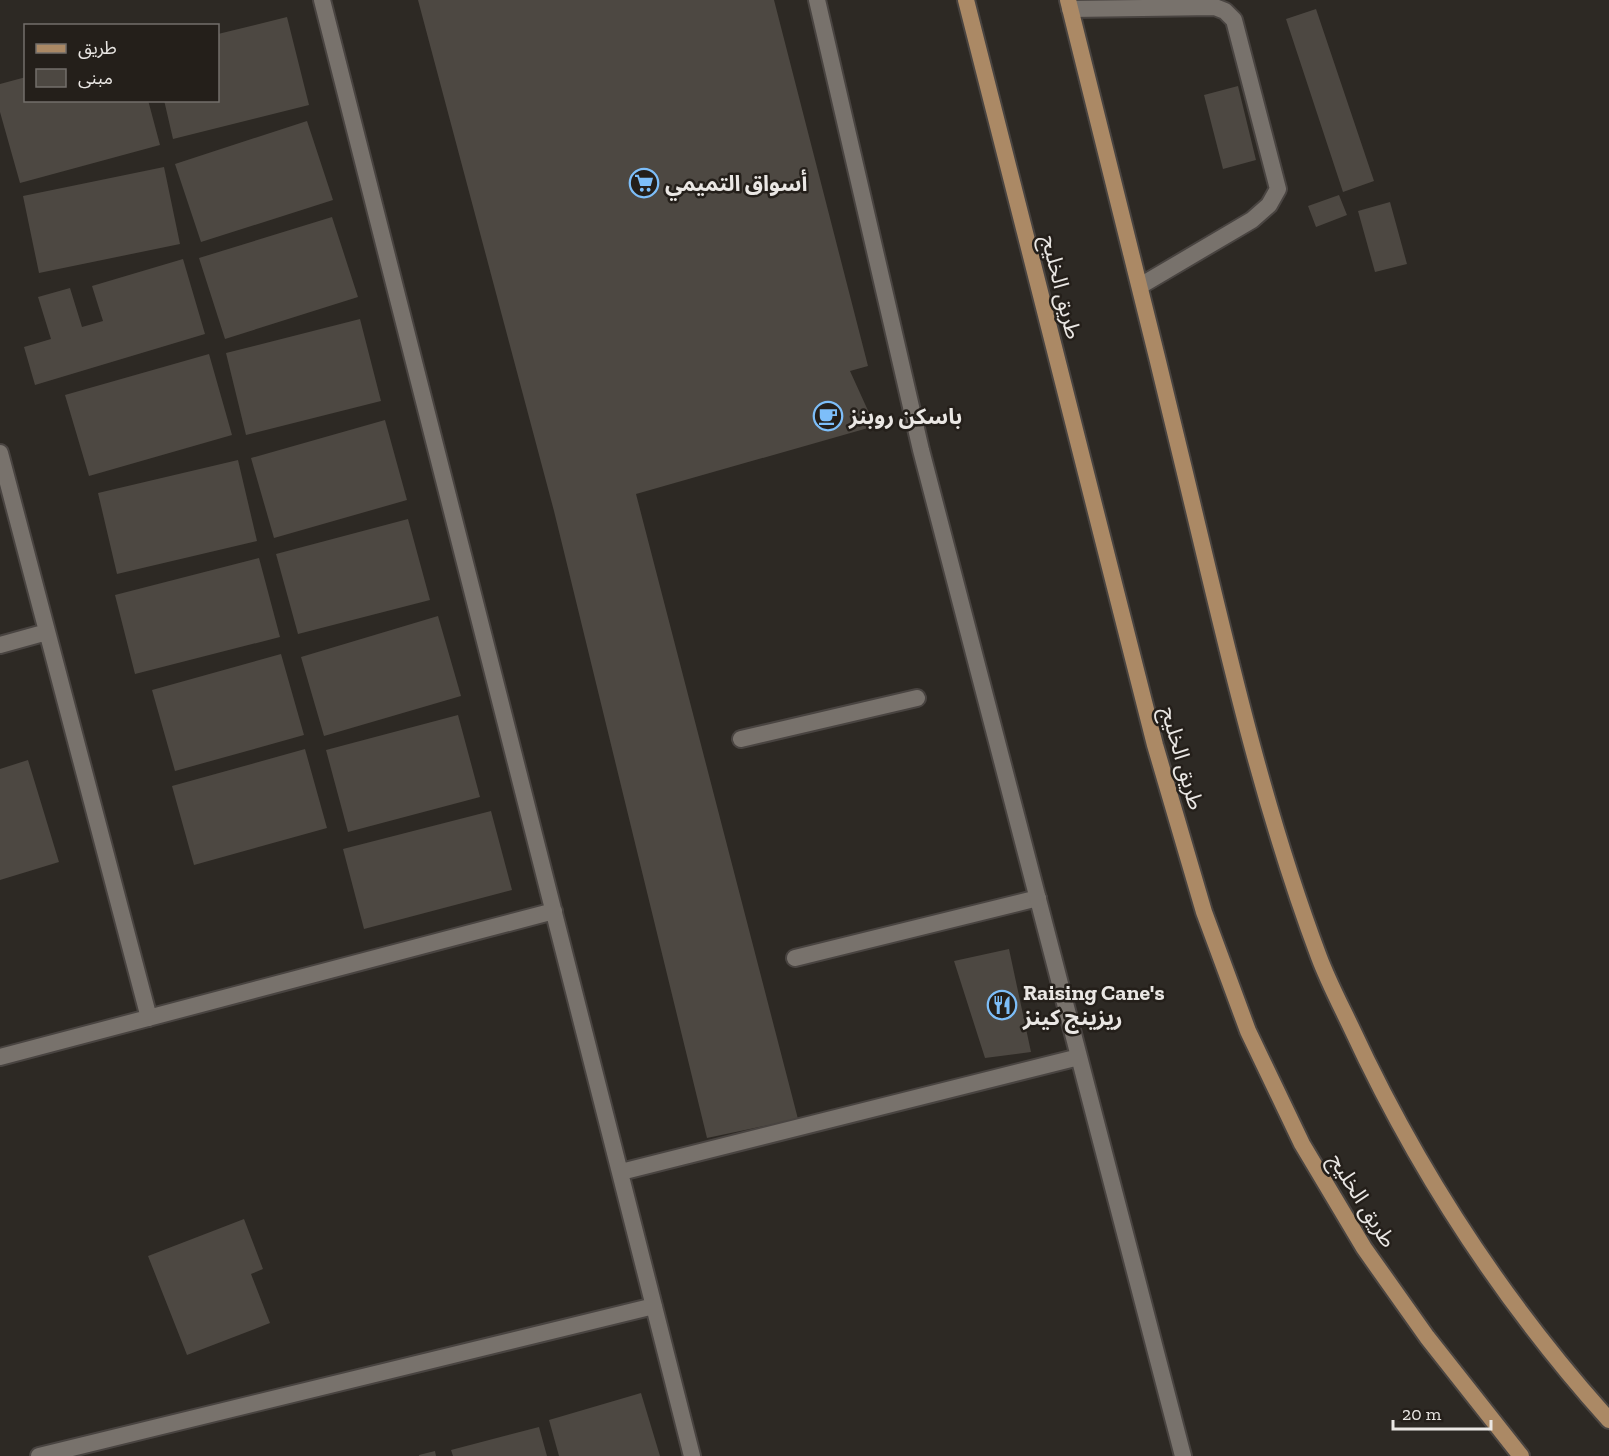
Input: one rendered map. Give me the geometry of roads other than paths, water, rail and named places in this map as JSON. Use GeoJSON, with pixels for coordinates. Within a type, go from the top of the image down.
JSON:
{"type":"FeatureCollection","features":[{"type":"Feature","properties":{"kind":"main road","name":"طريق الخليج"},"geometry":{"type":"LineString","coordinates":[[966,0],[1155,744],[1204,912],[1248,1031],[1302,1144],[1364,1248],[1427,1337],[1521,1456]]}},
{"type":"Feature","properties":{"kind":"main road"},"geometry":{"type":"LineString","coordinates":[[1069,5],[1242,708],[1271,816],[1320,960],[1370,1069],[1432,1183],[1505,1290],[1575,1382],[1609,1419]]}},
{"type":"Feature","properties":{"kind":"street"},"geometry":{"type":"LineString","coordinates":[[322,0],[692,1456]]}},
{"type":"Feature","properties":{"kind":"street"},"geometry":{"type":"LineString","coordinates":[[817,0],[921,450],[1183,1456]]}},
{"type":"Feature","properties":{"kind":"street"},"geometry":{"type":"LineString","coordinates":[[1069,5],[1215,7],[1225,11],[1234,20],[1278,189],[1269,205],[1252,220],[1140,286]]}},
{"type":"Feature","properties":{"kind":"street"},"geometry":{"type":"LineString","coordinates":[[0,453],[149,1018]]}},
{"type":"Feature","properties":{"kind":"street"},"geometry":{"type":"LineString","coordinates":[[0,645],[47,632]]}},
{"type":"Feature","properties":{"kind":"street"},"geometry":{"type":"LineString","coordinates":[[741,739],[917,698]]}},
{"type":"Feature","properties":{"kind":"street"},"geometry":{"type":"LineString","coordinates":[[795,958],[1038,898]]}},
{"type":"Feature","properties":{"kind":"street"},"geometry":{"type":"LineString","coordinates":[[0,1057],[554,911]]}},
{"type":"Feature","properties":{"kind":"street"},"geometry":{"type":"LineString","coordinates":[[621,1172],[1079,1057]]}},
{"type":"Feature","properties":{"kind":"street"},"geometry":{"type":"LineString","coordinates":[[39,1456],[654,1306]]}},
{"type":"Feature","properties":{"kind":"place","name":"أسواق التميمي"},"geometry":{"type":"Point","coordinates":[644,183]}},
{"type":"Feature","properties":{"kind":"place","name":"باسكن روبنز"},"geometry":{"type":"Point","coordinates":[828,416]}},
{"type":"Feature","properties":{"kind":"place","name":"Raising Cane's ريزينج كينز"},"geometry":{"type":"Point","coordinates":[1002,1005]}}]}
